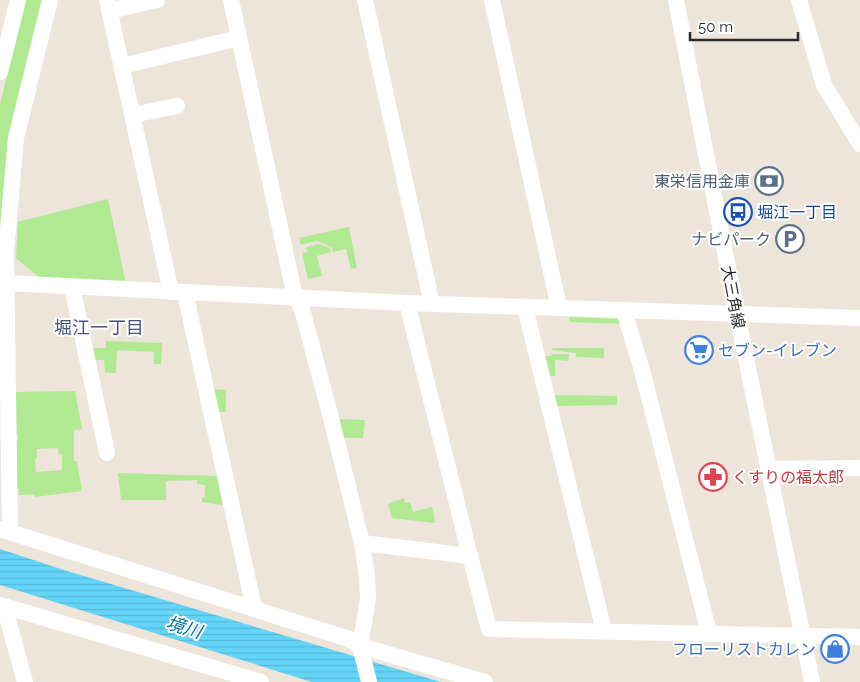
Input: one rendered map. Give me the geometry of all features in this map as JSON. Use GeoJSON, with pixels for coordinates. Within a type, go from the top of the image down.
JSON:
{"type":"FeatureCollection","features":[{"type":"Feature","properties":{"kind":"street"},"geometry":{"type":"LineString","coordinates":[[0,72],[18,0]]}},
{"type":"Feature","properties":{"kind":"street"},"geometry":{"type":"LineString","coordinates":[[50,0],[16,138],[3,249],[6,283],[5,530],[349,639],[361,650],[485,682]]}},
{"type":"Feature","properties":{"kind":"street"},"geometry":{"type":"LineString","coordinates":[[157,0],[108,5],[132,115],[178,292],[254,608]]}},
{"type":"Feature","properties":{"kind":"street"},"geometry":{"type":"LineString","coordinates":[[231,0],[295,297],[304,318],[362,543],[368,599],[361,650],[369,682]]}},
{"type":"Feature","properties":{"kind":"street"},"geometry":{"type":"LineString","coordinates":[[365,0],[432,304]]}},
{"type":"Feature","properties":{"kind":"street"},"geometry":{"type":"LineString","coordinates":[[492,0],[559,308]]}},
{"type":"Feature","properties":{"kind":"street","name":"大三角線"},"geometry":{"type":"LineString","coordinates":[[676,0],[737,314],[812,682]]}},
{"type":"Feature","properties":{"kind":"street"},"geometry":{"type":"LineString","coordinates":[[799,0],[824,85],[860,144]]}},
{"type":"Feature","properties":{"kind":"street"},"geometry":{"type":"LineString","coordinates":[[122,66],[239,38]]}},
{"type":"Feature","properties":{"kind":"street"},"geometry":{"type":"LineString","coordinates":[[132,115],[177,106]]}},
{"type":"Feature","properties":{"kind":"street"},"geometry":{"type":"LineString","coordinates":[[6,283],[407,303],[860,318]]}},
{"type":"Feature","properties":{"kind":"street"},"geometry":{"type":"LineString","coordinates":[[72,287],[107,453]]}},
{"type":"Feature","properties":{"kind":"street"},"geometry":{"type":"LineString","coordinates":[[407,303],[489,629],[860,637]]}},
{"type":"Feature","properties":{"kind":"street"},"geometry":{"type":"LineString","coordinates":[[526,307],[604,631]]}},
{"type":"Feature","properties":{"kind":"street"},"geometry":{"type":"LineString","coordinates":[[624,311],[642,370],[709,633]]}},
{"type":"Feature","properties":{"kind":"street"},"geometry":{"type":"LineString","coordinates":[[768,469],[860,468]]}},
{"type":"Feature","properties":{"kind":"street"},"geometry":{"type":"LineString","coordinates":[[362,543],[470,556]]}},
{"type":"Feature","properties":{"kind":"street"},"geometry":{"type":"LineString","coordinates":[[2,606],[26,682]]}},
{"type":"Feature","properties":{"kind":"street"},"geometry":{"type":"LineString","coordinates":[[2,606],[114,637],[261,682]]}},
{"type":"Feature","properties":{"kind":"green space"},"geometry":{"type":"Polygon","coordinates":[[[26,0],[43,0],[0,239],[0,104],[26,0]]]}},
{"type":"Feature","properties":{"kind":"green space"},"geometry":{"type":"Polygon","coordinates":[[[108,199],[126,284],[42,280],[16,258],[18,222],[108,199]]]}},
{"type":"Feature","properties":{"kind":"green space"},"geometry":{"type":"Polygon","coordinates":[[[349,227],[357,268],[351,269],[346,249],[333,252],[332,247],[317,241],[301,245],[299,238],[349,227]]]}},
{"type":"Feature","properties":{"kind":"green space"},"geometry":{"type":"Polygon","coordinates":[[[318,244],[330,248],[331,252],[317,256],[322,276],[308,279],[302,253],[307,252],[306,247],[318,244]]]}},
{"type":"Feature","properties":{"kind":"green space"},"geometry":{"type":"Polygon","coordinates":[[[569,317],[622,319],[623,324],[570,322],[569,317]]]}},
{"type":"Feature","properties":{"kind":"green space"},"geometry":{"type":"Polygon","coordinates":[[[106,341],[162,343],[161,364],[154,364],[154,352],[117,350],[116,373],[105,373],[104,360],[94,360],[92,348],[106,348],[106,341]]]}},
{"type":"Feature","properties":{"kind":"green space"},"geometry":{"type":"Polygon","coordinates":[[[552,348],[604,348],[604,358],[576,357],[576,353],[552,350],[552,348]]]}},
{"type":"Feature","properties":{"kind":"green space"},"geometry":{"type":"Polygon","coordinates":[[[552,354],[569,354],[568,361],[555,360],[555,376],[550,376],[544,356],[551,356],[552,354]]]}},
{"type":"Feature","properties":{"kind":"green space"},"geometry":{"type":"Polygon","coordinates":[[[211,389],[226,390],[226,412],[216,412],[211,389]]]}},
{"type":"Feature","properties":{"kind":"green space"},"geometry":{"type":"Polygon","coordinates":[[[75,391],[82,429],[74,430],[74,461],[77,461],[82,491],[35,497],[35,494],[19,495],[19,489],[13,490],[13,444],[17,442],[18,436],[13,433],[14,392],[75,391]],[[58,448],[37,449],[37,458],[35,458],[36,472],[62,470],[62,454],[59,454],[58,448]]]}},
{"type":"Feature","properties":{"kind":"green space"},"geometry":{"type":"Polygon","coordinates":[[[553,395],[617,396],[617,405],[557,406],[553,395]]]}},
{"type":"Feature","properties":{"kind":"green space"},"geometry":{"type":"Polygon","coordinates":[[[337,419],[365,420],[363,438],[343,438],[337,419]]]}},
{"type":"Feature","properties":{"kind":"green space"},"geometry":{"type":"Polygon","coordinates":[[[118,473],[217,476],[223,505],[202,502],[202,498],[205,497],[205,485],[197,484],[197,480],[166,481],[166,500],[121,500],[118,473]]]}},
{"type":"Feature","properties":{"kind":"green space"},"geometry":{"type":"Polygon","coordinates":[[[404,498],[405,503],[410,502],[413,512],[432,507],[435,523],[392,518],[388,504],[404,498]]]}},
{"type":"Feature","properties":{"kind":"water","name":"境川"},"geometry":{"type":"Polygon","coordinates":[[[0,549],[67,571],[441,682],[312,682],[0,585],[0,549]]]}},
{"type":"Feature","properties":{"kind":"place","name":"東栄信用金庫"},"geometry":{"type":"Point","coordinates":[769,181]}},
{"type":"Feature","properties":{"kind":"place","name":"堀江一丁目"},"geometry":{"type":"Point","coordinates":[738,212]}},
{"type":"Feature","properties":{"kind":"place","name":"ナビパーク"},"geometry":{"type":"Point","coordinates":[790,239]}},
{"type":"Feature","properties":{"kind":"place","name":"セブン-イレブン"},"geometry":{"type":"Point","coordinates":[699,350]}},
{"type":"Feature","properties":{"kind":"place","name":"くすりの福太郎"},"geometry":{"type":"Point","coordinates":[713,477]}},
{"type":"Feature","properties":{"kind":"place","name":"フローリストカレン"},"geometry":{"type":"Point","coordinates":[835,649]}},
{"type":"Feature","properties":{"kind":"district","name":"堀江一丁目"},"geometry":{"type":"Point","coordinates":[99,327]}}]}
